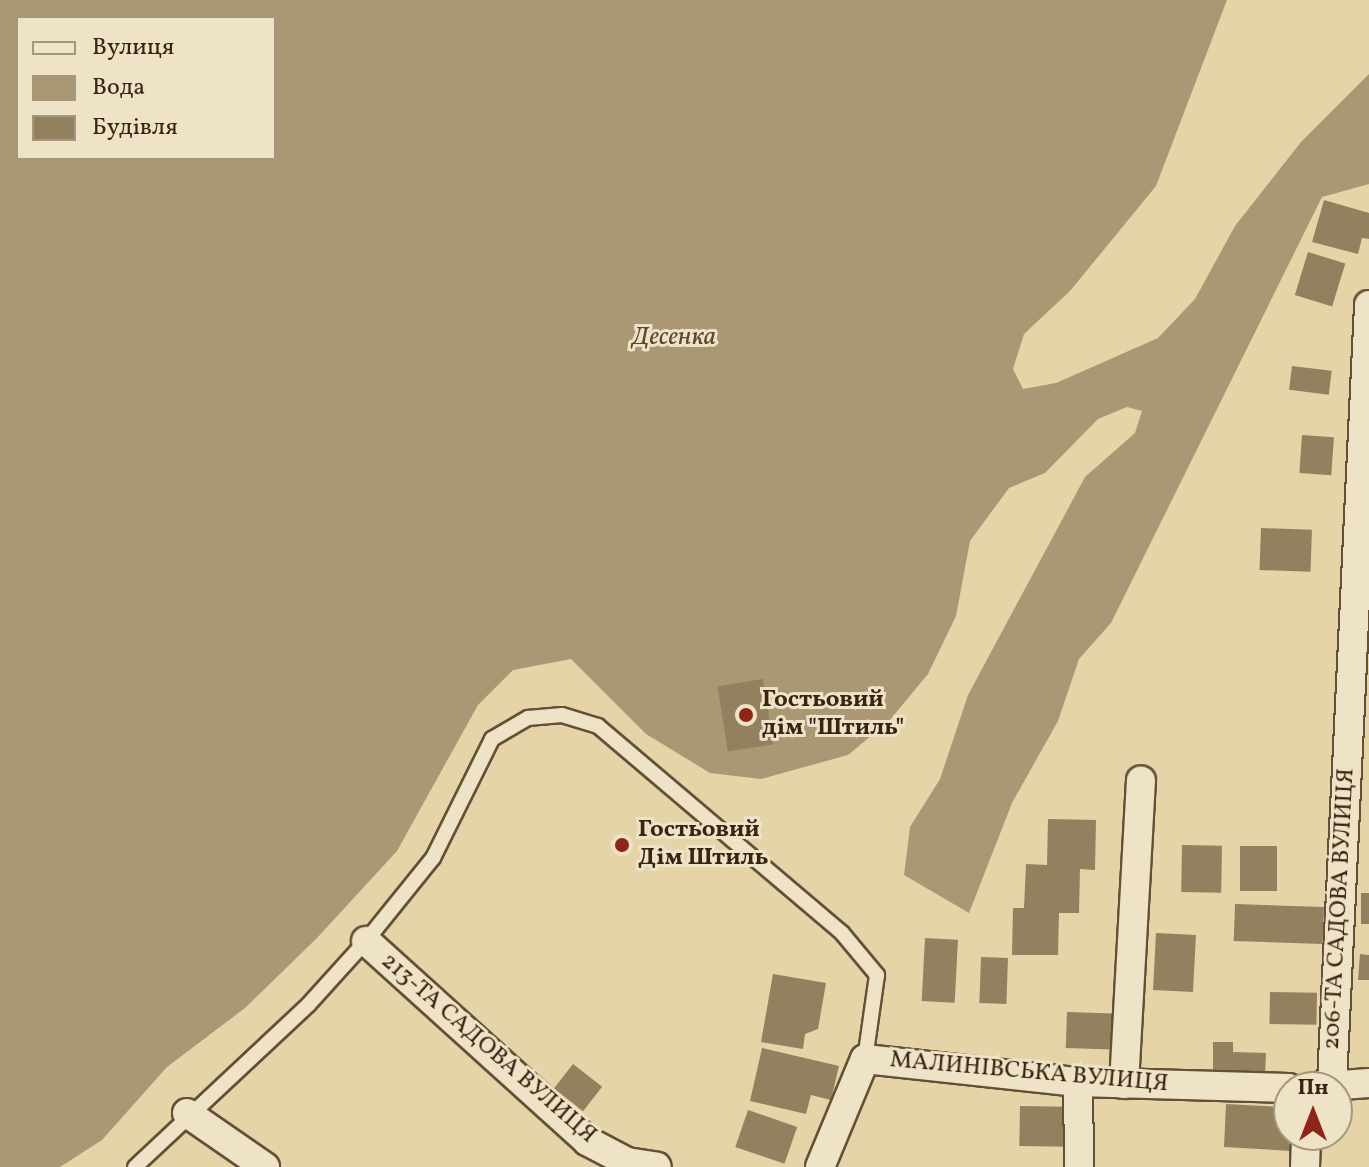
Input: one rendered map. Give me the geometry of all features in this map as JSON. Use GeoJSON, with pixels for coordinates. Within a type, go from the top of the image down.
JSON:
{"type":"FeatureCollection","features":[{"type":"Feature","properties":{"kind":"street","name":"206-ТА САДОВА ВУЛИЦЯ"},"geometry":{"type":"LineString","coordinates":[[1325,1071],[1369,305]]}},
{"type":"Feature","properties":{"kind":"street"},"geometry":{"type":"LineString","coordinates":[[1124,1084],[1141,780]]}},
{"type":"Feature","properties":{"kind":"street","name":"213-ТА САДОВА ВУЛИЦЯ"},"geometry":{"type":"LineString","coordinates":[[366,941],[587,1141],[627,1162],[657,1167]]}},
{"type":"Feature","properties":{"kind":"street"},"geometry":{"type":"LineString","coordinates":[[820,1167],[865,1059]]}},
{"type":"Feature","properties":{"kind":"street","name":"МАЛИНІВСЬКА ВУЛИЦЯ"},"geometry":{"type":"LineString","coordinates":[[865,1059],[1078,1082],[1273,1088]]}},
{"type":"Feature","properties":{"kind":"street"},"geometry":{"type":"LineString","coordinates":[[1078,1082],[1079,1167]]}},
{"type":"Feature","properties":{"kind":"street"},"geometry":{"type":"LineString","coordinates":[[187,1113],[265,1167]]}},
{"type":"Feature","properties":{"kind":"lane"},"geometry":{"type":"LineString","coordinates":[[135,1167],[187,1113],[309,1004],[366,941],[433,858],[492,739],[516,721],[562,715],[598,726],[638,757],[867,960],[877,975],[865,1059]]}},
{"type":"Feature","properties":{"kind":"water","name":"Десенка"},"geometry":{"type":"Polygon","coordinates":[[[0,0],[1227,0],[1156,186],[1070,291],[1024,334],[1013,369],[1023,389],[1056,383],[1158,338],[1195,299],[1235,226],[1301,142],[1369,74],[1369,184],[1322,197],[1111,623],[1079,659],[1058,721],[1012,803],[969,913],[904,875],[910,827],[940,779],[968,695],[1085,477],[1135,433],[1142,411],[1127,407],[1098,419],[1045,473],[1009,488],[970,541],[956,616],[928,674],[889,721],[848,755],[761,779],[710,773],[646,734],[571,659],[513,670],[478,705],[397,851],[317,938],[245,1008],[167,1067],[102,1140],[60,1167],[0,1167],[0,0]]]}},
{"type":"Feature","properties":{"kind":"building"},"geometry":{"type":"Polygon","coordinates":[[[1324,200],[1369,213],[1369,239],[1362,238],[1358,254],[1312,242],[1324,200]]]}},
{"type":"Feature","properties":{"kind":"building"},"geometry":{"type":"Polygon","coordinates":[[[1308,252],[1345,263],[1332,306],[1295,295],[1308,252]]]}},
{"type":"Feature","properties":{"kind":"building"},"geometry":{"type":"Polygon","coordinates":[[[1292,366],[1332,371],[1329,395],[1289,390],[1292,366]]]}},
{"type":"Feature","properties":{"kind":"building"},"geometry":{"type":"Polygon","coordinates":[[[1302,435],[1334,437],[1331,475],[1299,473],[1302,435]]]}},
{"type":"Feature","properties":{"kind":"building"},"geometry":{"type":"Polygon","coordinates":[[[1261,528],[1312,530],[1311,572],[1260,570],[1261,528]]]}},
{"type":"Feature","properties":{"kind":"building","name":"Гостьовий дім \"Штиль\""},"geometry":{"type":"Polygon","coordinates":[[[763,679],[773,744],[728,751],[718,686],[763,679]]]}},
{"type":"Feature","properties":{"kind":"building"},"geometry":{"type":"Polygon","coordinates":[[[1048,819],[1096,820],[1095,870],[1080,869],[1079,913],[1059,913],[1058,955],[1012,955],[1013,908],[1024,908],[1026,864],[1047,865],[1048,819]]]}},
{"type":"Feature","properties":{"kind":"building"},"geometry":{"type":"Polygon","coordinates":[[[1182,845],[1222,846],[1221,893],[1181,892],[1182,845]]]}},
{"type":"Feature","properties":{"kind":"building"},"geometry":{"type":"Polygon","coordinates":[[[1240,846],[1277,846],[1277,891],[1240,891],[1240,846]]]}},
{"type":"Feature","properties":{"kind":"building"},"geometry":{"type":"Polygon","coordinates":[[[1361,893],[1369,893],[1369,924],[1361,924],[1361,893]]]}},
{"type":"Feature","properties":{"kind":"building"},"geometry":{"type":"Polygon","coordinates":[[[1235,904],[1324,907],[1323,944],[1234,941],[1235,904]]]}},
{"type":"Feature","properties":{"kind":"building"},"geometry":{"type":"Polygon","coordinates":[[[1156,933],[1196,935],[1193,992],[1153,990],[1156,933]]]}},
{"type":"Feature","properties":{"kind":"building"},"geometry":{"type":"Polygon","coordinates":[[[925,938],[958,940],[955,1003],[922,1001],[925,938]]]}},
{"type":"Feature","properties":{"kind":"building"},"geometry":{"type":"Polygon","coordinates":[[[1360,954],[1369,955],[1369,980],[1358,980],[1360,954]]]}},
{"type":"Feature","properties":{"kind":"building"},"geometry":{"type":"Polygon","coordinates":[[[981,957],[1008,958],[1006,1004],[979,1003],[981,957]]]}},
{"type":"Feature","properties":{"kind":"building"},"geometry":{"type":"Polygon","coordinates":[[[773,974],[826,983],[818,1029],[805,1034],[803,1049],[761,1042],[773,974]]]}},
{"type":"Feature","properties":{"kind":"building"},"geometry":{"type":"Polygon","coordinates":[[[1270,992],[1317,993],[1316,1025],[1269,1024],[1270,992]]]}},
{"type":"Feature","properties":{"kind":"building"},"geometry":{"type":"Polygon","coordinates":[[[1067,1012],[1120,1014],[1119,1050],[1066,1048],[1067,1012]]]}},
{"type":"Feature","properties":{"kind":"building"},"geometry":{"type":"Polygon","coordinates":[[[1213,1042],[1233,1042],[1233,1052],[1266,1053],[1265,1076],[1213,1075],[1213,1042]]]}},
{"type":"Feature","properties":{"kind":"building"},"geometry":{"type":"Polygon","coordinates":[[[762,1048],[839,1066],[831,1100],[811,1095],[806,1114],[750,1101],[762,1048]]]}},
{"type":"Feature","properties":{"kind":"building"},"geometry":{"type":"Polygon","coordinates":[[[573,1064],[602,1087],[583,1111],[554,1088],[573,1064]]]}},
{"type":"Feature","properties":{"kind":"building"},"geometry":{"type":"Polygon","coordinates":[[[1226,1104],[1273,1107],[1273,1150],[1224,1147],[1226,1104]]]}},
{"type":"Feature","properties":{"kind":"building"},"geometry":{"type":"Polygon","coordinates":[[[1020,1106],[1069,1107],[1068,1147],[1019,1146],[1020,1106]]]}},
{"type":"Feature","properties":{"kind":"building"},"geometry":{"type":"Polygon","coordinates":[[[748,1110],[797,1127],[784,1164],[735,1147],[748,1110]]]}},
{"type":"Feature","properties":{"kind":"place","name":"Гостьовий дім \"Штиль\""},"geometry":{"type":"Point","coordinates":[746,715]}},
{"type":"Feature","properties":{"kind":"place","name":"Гостьовий Дім Штиль"},"geometry":{"type":"Point","coordinates":[622,845]}}]}
